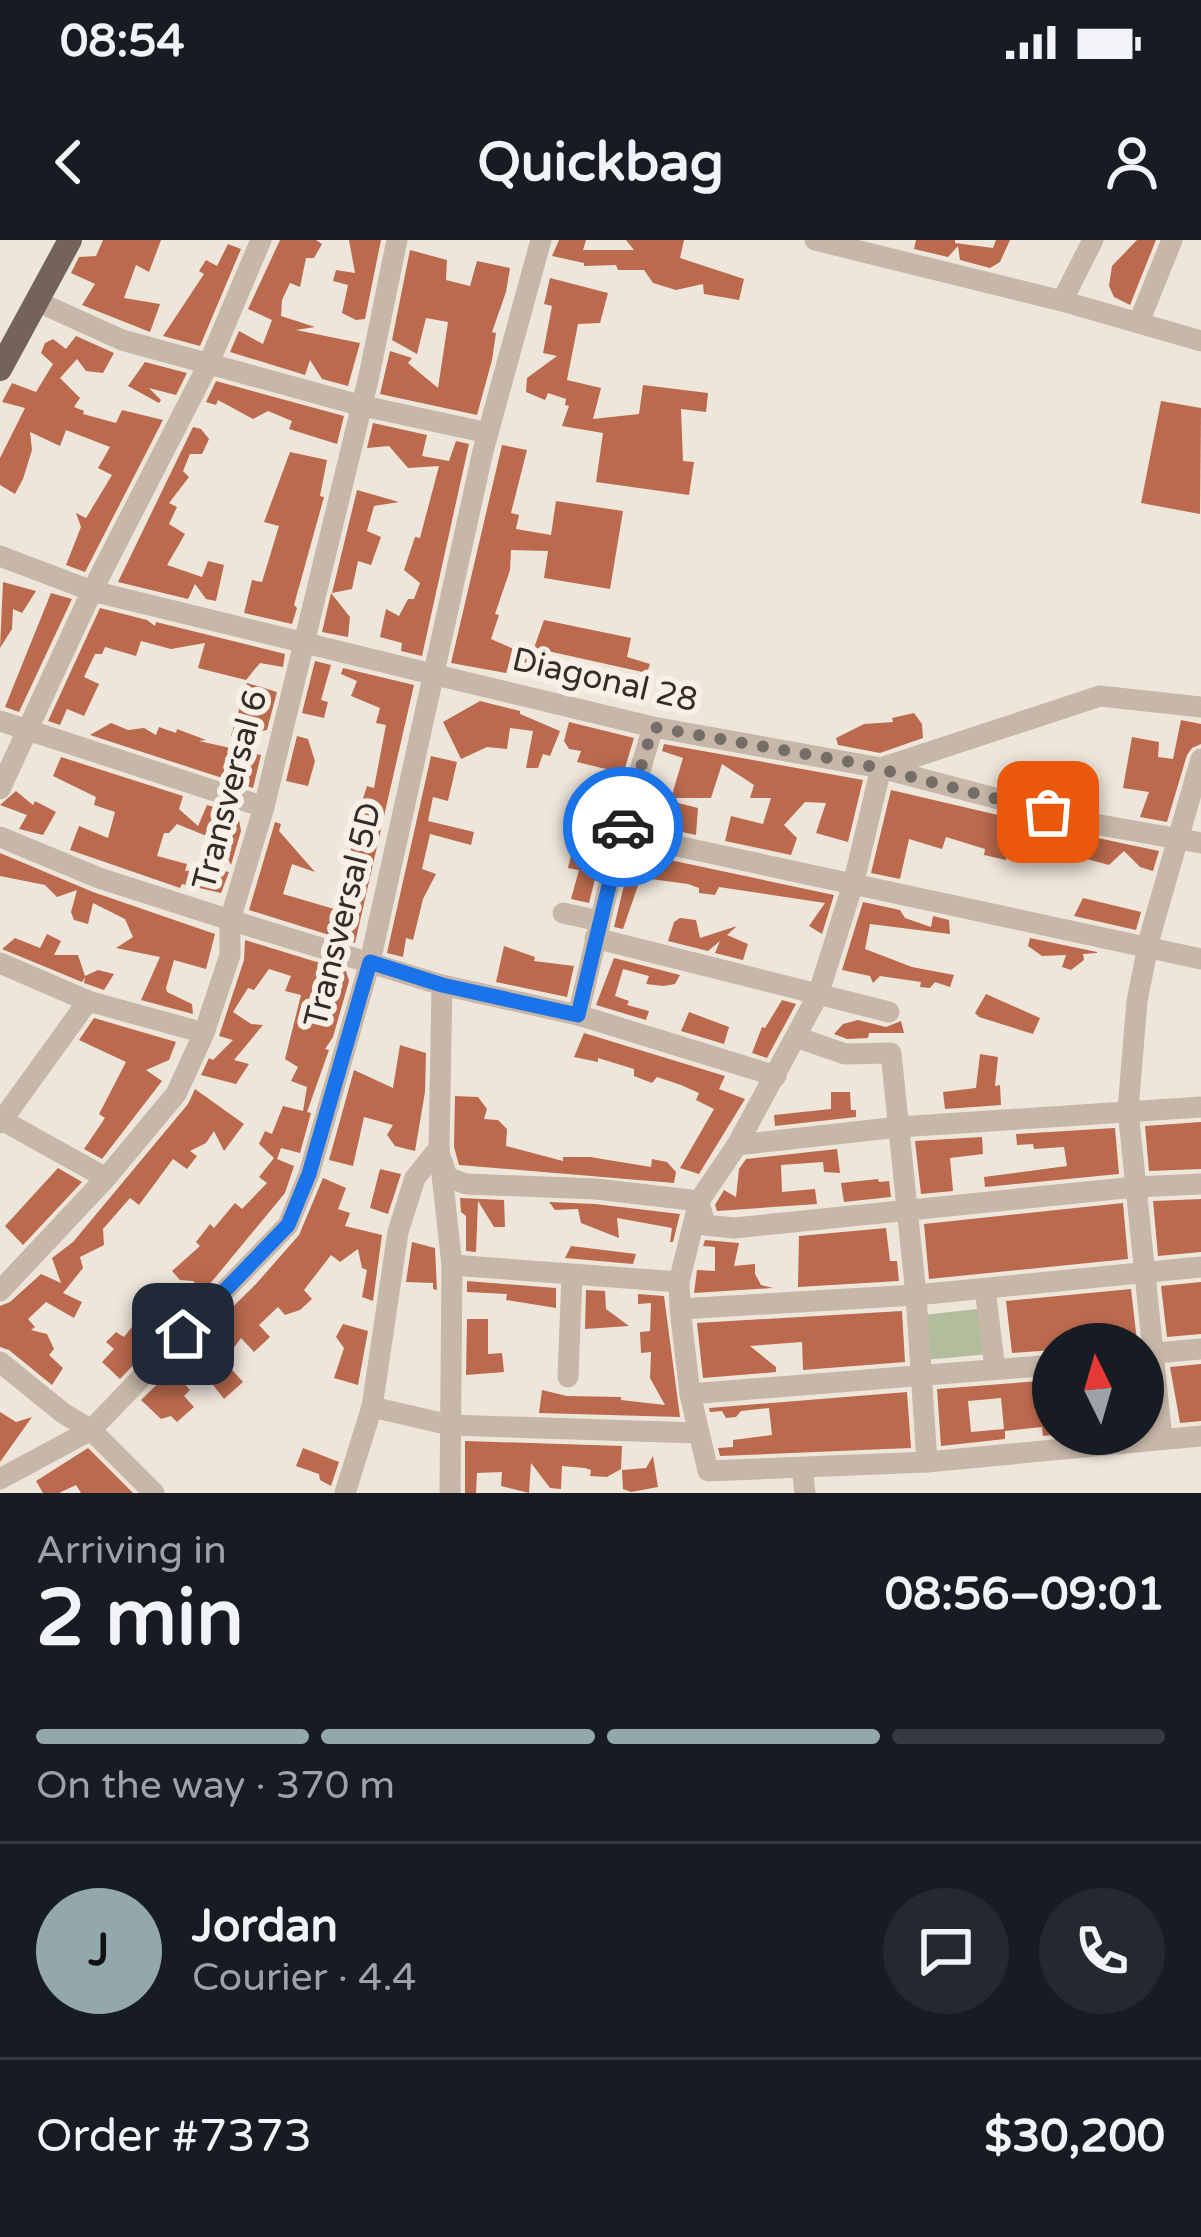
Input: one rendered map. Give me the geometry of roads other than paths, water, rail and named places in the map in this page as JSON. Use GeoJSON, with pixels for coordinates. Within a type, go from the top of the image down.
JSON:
{"type":"FeatureCollection","features":[{"type":"Feature","properties":{"kind":"main road"},"geometry":{"type":"LineString","coordinates":[[0,369],[70,240]]}},
{"type":"Feature","properties":{"kind":"street"},"geometry":{"type":"LineString","coordinates":[[0,789],[92,591],[208,364],[261,240]]}},
{"type":"Feature","properties":{"kind":"street","name":"Transversal 6"},"geometry":{"type":"LineString","coordinates":[[0,1291],[106,1178],[176,1094],[204,1033],[230,955],[230,920],[264,807],[397,240]]}},
{"type":"Feature","properties":{"kind":"street","name":"Transversal 5D"},"geometry":{"type":"LineString","coordinates":[[0,1479],[92,1430],[288,1225],[309,1174],[370,962],[488,434],[541,240]]}},
{"type":"Feature","properties":{"kind":"street"},"geometry":{"type":"LineString","coordinates":[[1062,301],[1093,240]]}},
{"type":"Feature","properties":{"kind":"street"},"geometry":{"type":"LineString","coordinates":[[1139,322],[1172,240]]}},
{"type":"Feature","properties":{"kind":"street"},"geometry":{"type":"LineString","coordinates":[[829,242],[1201,340]]}},
{"type":"Feature","properties":{"kind":"street"},"geometry":{"type":"LineString","coordinates":[[36,301],[122,340],[359,405],[488,434]]}},
{"type":"Feature","properties":{"kind":"street","name":"Diagonal 28"},"geometry":{"type":"LineString","coordinates":[[0,556],[92,591],[653,727],[881,768],[1089,823],[1201,843]]}},
{"type":"Feature","properties":{"kind":"street"},"geometry":{"type":"LineString","coordinates":[[1032,1451],[927,1462],[708,1472],[690,1394],[679,1282],[699,1201],[737,1145],[818,995],[854,881],[881,768],[1100,696],[1201,706]]}},
{"type":"Feature","properties":{"kind":"street"},"geometry":{"type":"LineString","coordinates":[[0,721],[264,807]]}},
{"type":"Feature","properties":{"kind":"street"},"geometry":{"type":"LineString","coordinates":[[578,1015],[621,834],[653,727]]}},
{"type":"Feature","properties":{"kind":"street"},"geometry":{"type":"LineString","coordinates":[[1147,1323],[1128,1110],[1137,1001],[1201,759]]}},
{"type":"Feature","properties":{"kind":"street"},"geometry":{"type":"LineString","coordinates":[[621,834],[1201,959]]}},
{"type":"Feature","properties":{"kind":"street"},"geometry":{"type":"LineString","coordinates":[[0,837],[99,878],[230,920],[442,985],[578,1015],[776,1076]]}},
{"type":"Feature","properties":{"kind":"street"},"geometry":{"type":"LineString","coordinates":[[563,913],[597,929],[890,1012]]}},
{"type":"Feature","properties":{"kind":"street"},"geometry":{"type":"LineString","coordinates":[[0,963],[88,1001],[204,1033]]}},
{"type":"Feature","properties":{"kind":"street"},"geometry":{"type":"LineString","coordinates":[[442,985],[439,1148],[452,1265],[450,1493]]}},
{"type":"Feature","properties":{"kind":"street"},"geometry":{"type":"LineString","coordinates":[[88,1001],[1,1121],[106,1178]]}},
{"type":"Feature","properties":{"kind":"street"},"geometry":{"type":"LineString","coordinates":[[796,1037],[845,1054],[891,1053],[916,1295],[927,1462]]}},
{"type":"Feature","properties":{"kind":"street"},"geometry":{"type":"LineString","coordinates":[[737,1145],[899,1126],[1201,1107]]}},
{"type":"Feature","properties":{"kind":"street"},"geometry":{"type":"LineString","coordinates":[[439,1148],[447,1177],[466,1184],[596,1189],[699,1201]]}},
{"type":"Feature","properties":{"kind":"street"},"geometry":{"type":"LineString","coordinates":[[346,1493],[371,1407],[398,1232],[415,1178],[439,1148]]}},
{"type":"Feature","properties":{"kind":"street"},"geometry":{"type":"LineString","coordinates":[[699,1201],[705,1225],[734,1228],[1201,1184]]}},
{"type":"Feature","properties":{"kind":"street"},"geometry":{"type":"LineString","coordinates":[[452,1265],[679,1282]]}},
{"type":"Feature","properties":{"kind":"street"},"geometry":{"type":"LineString","coordinates":[[680,1309],[916,1295],[1201,1267]]}},
{"type":"Feature","properties":{"kind":"street"},"geometry":{"type":"LineString","coordinates":[[568,1377],[572,1275]]}},
{"type":"Feature","properties":{"kind":"street"},"geometry":{"type":"LineString","coordinates":[[985,1289],[995,1369]]}},
{"type":"Feature","properties":{"kind":"street"},"geometry":{"type":"LineString","coordinates":[[1164,1352],[1201,1349]]}},
{"type":"Feature","properties":{"kind":"street"},"geometry":{"type":"LineString","coordinates":[[0,1362],[92,1430],[154,1493]]}},
{"type":"Feature","properties":{"kind":"street"},"geometry":{"type":"LineString","coordinates":[[690,1394],[1032,1366]]}},
{"type":"Feature","properties":{"kind":"street"},"geometry":{"type":"LineString","coordinates":[[371,1407],[449,1425],[698,1432]]}},
{"type":"Feature","properties":{"kind":"street"},"geometry":{"type":"LineString","coordinates":[[1164,1438],[1201,1436]]}},
{"type":"Feature","properties":{"kind":"street"},"geometry":{"type":"LineString","coordinates":[[802,1468],[805,1493]]}}]}
